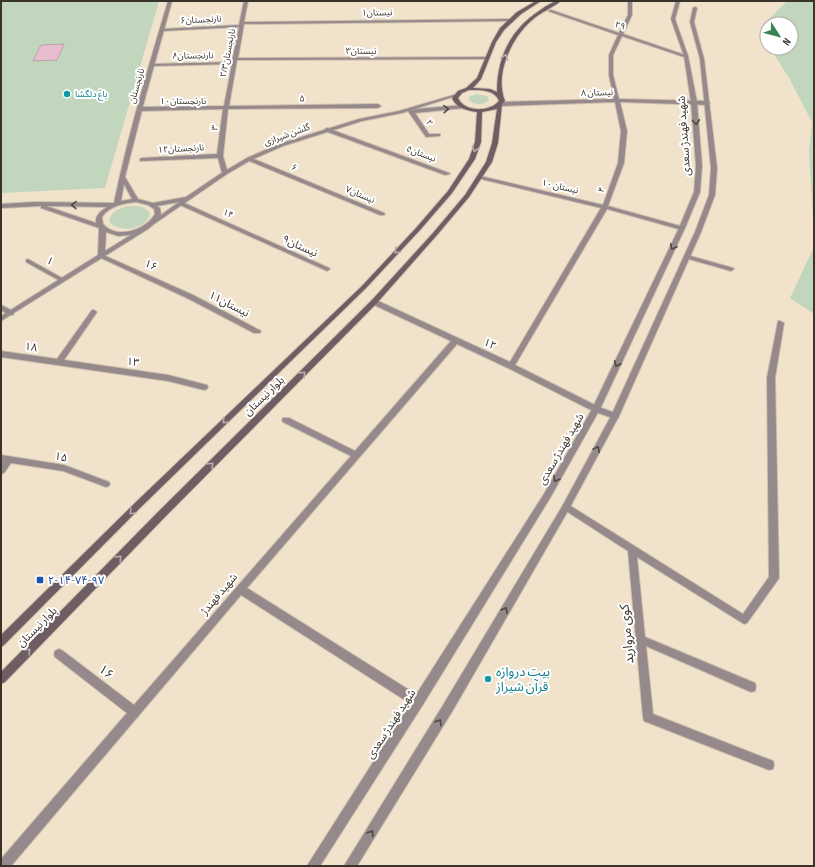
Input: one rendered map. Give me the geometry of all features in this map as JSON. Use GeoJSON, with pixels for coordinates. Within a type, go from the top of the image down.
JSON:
{"type":"FeatureCollection","features":[{"type":"Feature","properties":{"kind":"main road"},"geometry":{"type":"LineString","coordinates":[[468,89],[490,90],[500,100],[492,108],[480,110],[463,107],[456,101],[457,95],[468,89],[479,79],[494,42],[502,29],[511,20],[539,1]]}},
{"type":"Feature","properties":{"kind":"main road","name":"بلوار نیستان"},"geometry":{"type":"LineString","coordinates":[[1,678],[160,516],[374,302],[467,196],[489,162],[494,143],[500,100],[501,69],[510,42],[518,30],[528,20],[559,1]]}},
{"type":"Feature","properties":{"kind":"main road","name":"بلوار نیستان"},"geometry":{"type":"LineString","coordinates":[[1,642],[139,504],[354,298],[418,229],[450,192],[472,159],[478,142],[480,110]]}},
{"type":"Feature","properties":{"kind":"street","name":"نارنجستان"},"geometry":{"type":"LineString","coordinates":[[115,204],[170,1]]}},
{"type":"Feature","properties":{"kind":"street","name":"۲/۳نارنجستان"},"geometry":{"type":"LineString","coordinates":[[226,108],[246,1]]}},
{"type":"Feature","properties":{"kind":"street","name":"۴"},"geometry":{"type":"LineString","coordinates":[[511,366],[605,206],[621,163],[624,131],[611,75],[611,55],[630,14],[630,1]]}},
{"type":"Feature","properties":{"kind":"street","name":"شهید فهندژ سعدی"},"geometry":{"type":"LineString","coordinates":[[313,866],[547,496],[596,409],[682,228],[697,192],[699,166],[694,102],[686,56],[673,19],[678,1]]}},
{"type":"Feature","properties":{"kind":"street"},"geometry":{"type":"LineString","coordinates":[[350,866],[449,706],[566,507],[615,416],[712,195],[714,168],[702,58],[692,22],[695,8]]}},
{"type":"Feature","properties":{"kind":"street","name":"۲۹"},"geometry":{"type":"LineString","coordinates":[[550,11],[686,56]]}},
{"type":"Feature","properties":{"kind":"street","name":"۱نیستان"},"geometry":{"type":"LineString","coordinates":[[242,25],[511,20]]}},
{"type":"Feature","properties":{"kind":"street","name":"۶نارنجستان"},"geometry":{"type":"LineString","coordinates":[[162,30],[242,25]]}},
{"type":"Feature","properties":{"kind":"street","name":"۳نیستان"},"geometry":{"type":"LineString","coordinates":[[235,61],[487,58]]}},
{"type":"Feature","properties":{"kind":"street","name":"۸نارنجستان"},"geometry":{"type":"LineString","coordinates":[[152,65],[235,61]]}},
{"type":"Feature","properties":{"kind":"street","name":"گلشن شیرازی"},"geometry":{"type":"LineString","coordinates":[[146,228],[225,173],[249,159],[281,145],[361,120],[400,112],[457,95]]}},
{"type":"Feature","properties":{"kind":"street","name":"نیستان ۸"},"geometry":{"type":"LineString","coordinates":[[500,100],[617,100],[708,103]]}},
{"type":"Feature","properties":{"kind":"street","name":"۵"},"geometry":{"type":"LineString","coordinates":[[226,108],[378,106]]}},
{"type":"Feature","properties":{"kind":"street","name":"گلشن شیرازی"},"geometry":{"type":"LineString","coordinates":[[400,112],[463,107]]}},
{"type":"Feature","properties":{"kind":"street","name":"۱۰نارنجستان"},"geometry":{"type":"LineString","coordinates":[[140,109],[226,108]]}},
{"type":"Feature","properties":{"kind":"street","name":"۳"},"geometry":{"type":"LineString","coordinates":[[225,173],[220,156],[226,108]]}},
{"type":"Feature","properties":{"kind":"street","name":"۲"},"geometry":{"type":"LineString","coordinates":[[411,111],[428,136],[438,135]]}},
{"type":"Feature","properties":{"kind":"street","name":"۵نیستان"},"geometry":{"type":"LineString","coordinates":[[327,130],[447,174]]}},
{"type":"Feature","properties":{"kind":"street","name":"۱۲نارنجستان"},"geometry":{"type":"LineString","coordinates":[[142,160],[220,156]]}},
{"type":"Feature","properties":{"kind":"street","name":"۶"},"geometry":{"type":"LineString","coordinates":[[249,159],[332,193]]}},
{"type":"Feature","properties":{"kind":"street"},"geometry":{"type":"LineString","coordinates":[[122,176],[136,200]]}},
{"type":"Feature","properties":{"kind":"street","name":"نیستان ۱۰"},"geometry":{"type":"LineString","coordinates":[[480,178],[605,206],[682,228]]}},
{"type":"Feature","properties":{"kind":"street","name":"۷نیستان"},"geometry":{"type":"LineString","coordinates":[[332,193],[382,214]]}},
{"type":"Feature","properties":{"kind":"street","name":"گلشن شیرازی"},"geometry":{"type":"LineString","coordinates":[[153,205],[189,199]]}},
{"type":"Feature","properties":{"kind":"street"},"geometry":{"type":"LineString","coordinates":[[1,206],[35,204],[115,204],[136,200],[153,205],[158,213],[154,222]]}},
{"type":"Feature","properties":{"kind":"street"},"geometry":{"type":"LineString","coordinates":[[35,204],[101,227],[113,233],[127,234],[146,228]]}},
{"type":"Feature","properties":{"kind":"street"},"geometry":{"type":"LineString","coordinates":[[101,256],[100,215],[115,204]]}},
{"type":"Feature","properties":{"kind":"street","name":"۱۴"},"geometry":{"type":"LineString","coordinates":[[182,204],[266,242]]}},
{"type":"Feature","properties":{"kind":"street"},"geometry":{"type":"LineString","coordinates":[[1,320],[146,228]]}},
{"type":"Feature","properties":{"kind":"street","name":"۹نیستان"},"geometry":{"type":"LineString","coordinates":[[266,242],[327,269]]}},
{"type":"Feature","properties":{"kind":"street","name":"۱۶"},"geometry":{"type":"LineString","coordinates":[[101,256],[191,297]]}},
{"type":"Feature","properties":{"kind":"street"},"geometry":{"type":"LineString","coordinates":[[686,257],[731,269]]}},
{"type":"Feature","properties":{"kind":"street","name":"۱"},"geometry":{"type":"LineString","coordinates":[[28,261],[62,280]]}},
{"type":"Feature","properties":{"kind":"street","name":"۱۱نیستان"},"geometry":{"type":"LineString","coordinates":[[191,297],[257,331]]}},
{"type":"Feature","properties":{"kind":"street","name":"۱۲"},"geometry":{"type":"LineString","coordinates":[[374,302],[511,366],[596,409],[615,416]]}},
{"type":"Feature","properties":{"kind":"street"},"geometry":{"type":"LineString","coordinates":[[1,307],[11,313]]}},
{"type":"Feature","properties":{"kind":"street"},"geometry":{"type":"LineString","coordinates":[[59,362],[94,312]]}},
{"type":"Feature","properties":{"kind":"street"},"geometry":{"type":"LineString","coordinates":[[566,507],[744,620],[774,578],[772,378],[780,323]]}},
{"type":"Feature","properties":{"kind":"street","name":"شهید فهندژ"},"geometry":{"type":"LineString","coordinates":[[3,866],[456,340]]}},
{"type":"Feature","properties":{"kind":"street","name":"۱۸"},"geometry":{"type":"LineString","coordinates":[[1,354],[59,362]]}},
{"type":"Feature","properties":{"kind":"street","name":"۱۳"},"geometry":{"type":"LineString","coordinates":[[59,362],[168,378],[204,387]]}},
{"type":"Feature","properties":{"kind":"street"},"geometry":{"type":"LineString","coordinates":[[286,420],[357,454]]}},
{"type":"Feature","properties":{"kind":"street"},"geometry":{"type":"LineString","coordinates":[[1,471],[5,459]]}},
{"type":"Feature","properties":{"kind":"street","name":"۱۵"},"geometry":{"type":"LineString","coordinates":[[5,459],[64,468],[106,484]]}},
{"type":"Feature","properties":{"kind":"street","name":"کوی مروارید"},"geometry":{"type":"LineString","coordinates":[[632,549],[648,717],[769,765]]}},
{"type":"Feature","properties":{"kind":"street"},"geometry":{"type":"LineString","coordinates":[[240,589],[418,702]]}},
{"type":"Feature","properties":{"kind":"street"},"geometry":{"type":"LineString","coordinates":[[640,639],[751,687]]}},
{"type":"Feature","properties":{"kind":"street","name":"۱۶"},"geometry":{"type":"LineString","coordinates":[[59,654],[135,712]]}},
{"type":"Feature","properties":{"kind":"green space","name":"باغ دلگشا"},"geometry":{"type":"Polygon","coordinates":[[[1,1],[159,1],[105,188],[1,193],[1,1]]]}},
{"type":"Feature","properties":{"kind":"green space"},"geometry":{"type":"Polygon","coordinates":[[[814,1],[814,237],[809,152],[812,122],[789,78],[775,56],[799,56],[799,16],[772,16],[786,2],[814,1]]]}},
{"type":"Feature","properties":{"kind":"green space"},"geometry":{"type":"Polygon","coordinates":[[[477,94],[487,96],[489,100],[479,104],[473,103],[469,100],[469,97],[477,94]]]}},
{"type":"Feature","properties":{"kind":"green space"},"geometry":{"type":"Polygon","coordinates":[[[127,206],[146,209],[150,214],[148,219],[144,223],[132,228],[126,229],[114,226],[110,222],[111,216],[115,211],[127,206]]]}},
{"type":"Feature","properties":{"kind":"green space"},"geometry":{"type":"Polygon","coordinates":[[[814,247],[814,314],[790,298],[814,247]]]}},
{"type":"Feature","properties":{"kind":"building"},"geometry":{"type":"Polygon","coordinates":[[[64,44],[57,60],[33,61],[41,45],[64,44]]]}},
{"type":"Feature","properties":{"kind":"place","name":"باغ دلگشا"},"geometry":{"type":"Point","coordinates":[67,94]}},
{"type":"Feature","properties":{"kind":"place","name":"۲-۱۴-۷۴-۹۷"},"geometry":{"type":"Point","coordinates":[40,580]}},
{"type":"Feature","properties":{"kind":"place","name":"بیت دروازه قرآن شیراز"},"geometry":{"type":"Point","coordinates":[488,679]}}]}
